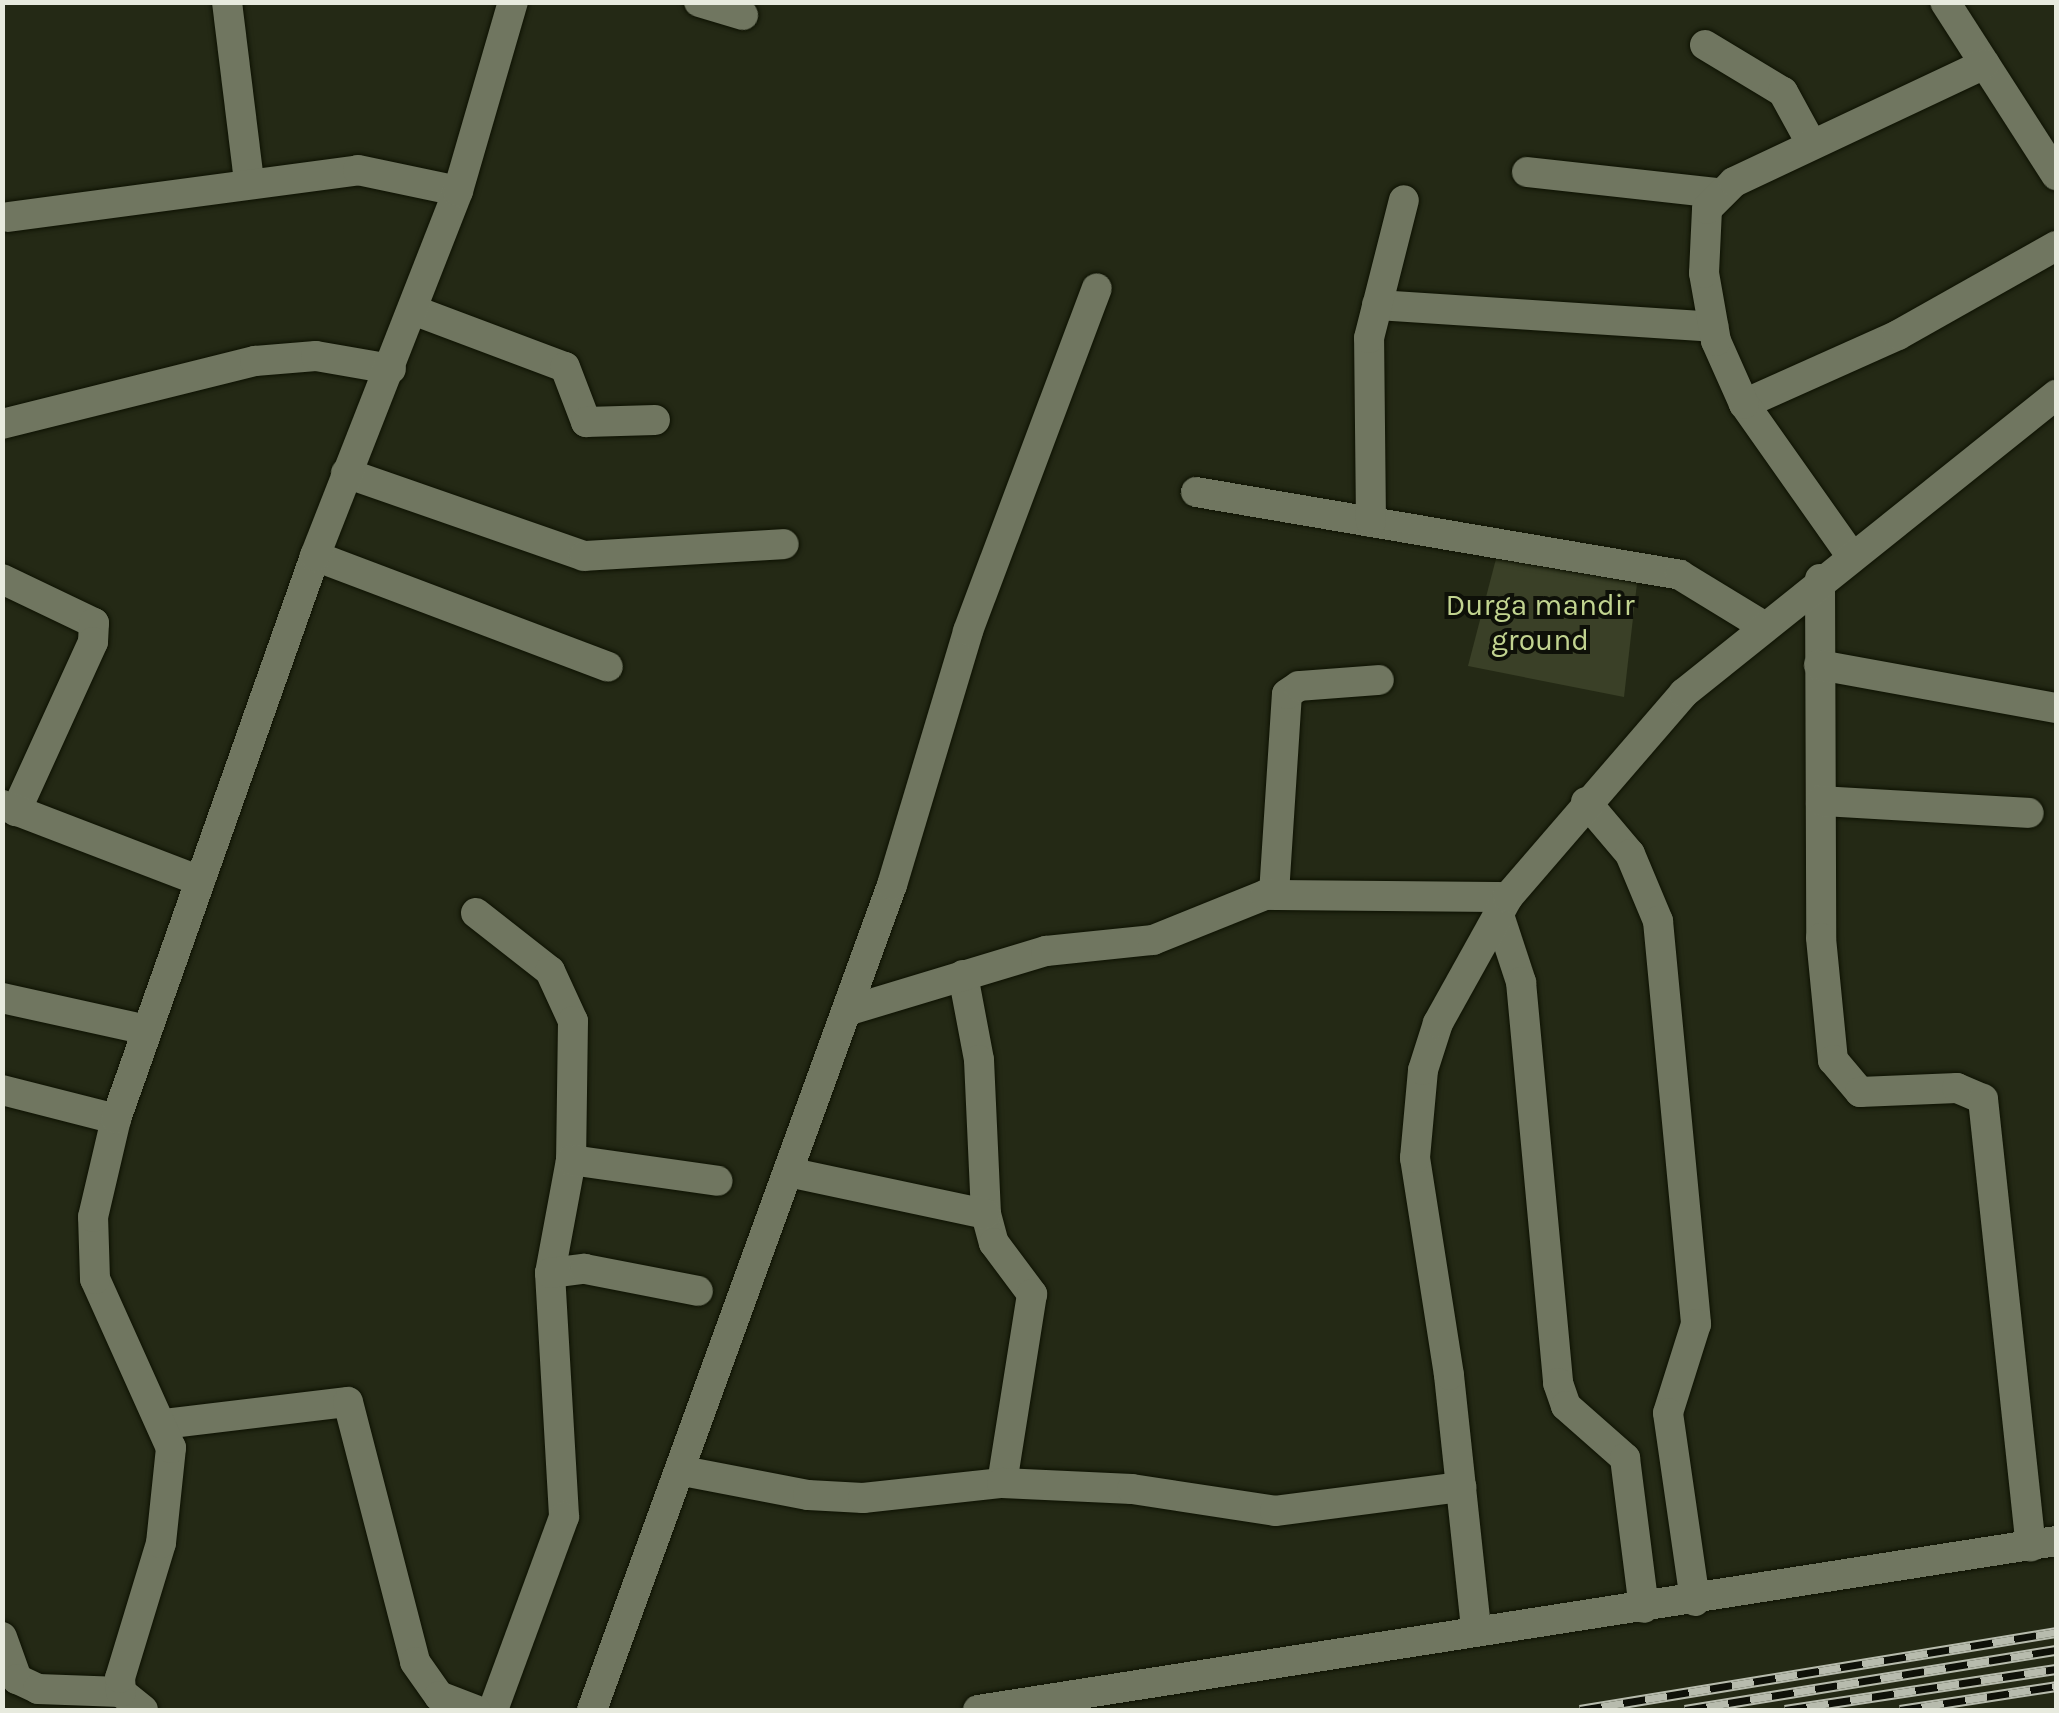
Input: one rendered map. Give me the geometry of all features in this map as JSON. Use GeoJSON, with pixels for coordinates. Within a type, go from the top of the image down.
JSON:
{"type":"FeatureCollection","features":[{"type":"Feature","properties":{"kind":"street"},"geometry":{"type":"LineString","coordinates":[[227,2],[249,181]]}},
{"type":"Feature","properties":{"kind":"street"},"geometry":{"type":"LineString","coordinates":[[2,1637],[10,1682],[132,1701],[122,1662],[173,1480],[163,1424],[95,1279],[90,1249],[116,1118],[315,556],[458,191],[513,2]]}},
{"type":"Feature","properties":{"kind":"street"},"geometry":{"type":"LineString","coordinates":[[699,2],[743,14]]}},
{"type":"Feature","properties":{"kind":"street"},"geometry":{"type":"LineString","coordinates":[[1945,2],[2056,175]]}},
{"type":"Feature","properties":{"kind":"street"},"geometry":{"type":"LineString","coordinates":[[1705,46],[1783,92],[1812,145]]}},
{"type":"Feature","properties":{"kind":"street"},"geometry":{"type":"LineString","coordinates":[[1527,172],[1717,193],[1985,64]]}},
{"type":"Feature","properties":{"kind":"street"},"geometry":{"type":"LineString","coordinates":[[8,217],[249,181],[377,170],[458,191]]}},
{"type":"Feature","properties":{"kind":"street"},"geometry":{"type":"LineString","coordinates":[[1717,193],[1703,227],[1712,327],[1744,404],[1850,554]]}},
{"type":"Feature","properties":{"kind":"street"},"geometry":{"type":"LineString","coordinates":[[1371,522],[1370,338],[1404,200]]}},
{"type":"Feature","properties":{"kind":"street"},"geometry":{"type":"LineString","coordinates":[[1744,404],[1898,335],[2056,246]]}},
{"type":"Feature","properties":{"kind":"street"},"geometry":{"type":"LineString","coordinates":[[592,1710],[846,1011],[968,631],[1097,288]]}},
{"type":"Feature","properties":{"kind":"street"},"geometry":{"type":"LineString","coordinates":[[1377,305],[1712,327]]}},
{"type":"Feature","properties":{"kind":"street"},"geometry":{"type":"LineString","coordinates":[[413,310],[565,367],[586,422],[654,420]]}},
{"type":"Feature","properties":{"kind":"street"},"geometry":{"type":"LineString","coordinates":[[2,424],[255,361],[316,356],[391,369]]}},
{"type":"Feature","properties":{"kind":"street"},"geometry":{"type":"LineString","coordinates":[[1476,1628],[1416,1118],[1438,1024],[1503,904],[1586,802],[1684,693],[1850,554],[2056,396]]}},
{"type":"Feature","properties":{"kind":"street"},"geometry":{"type":"LineString","coordinates":[[346,473],[584,556],[784,544]]}},
{"type":"Feature","properties":{"kind":"street"},"geometry":{"type":"LineString","coordinates":[[1196,492],[1680,576],[1762,625]]}},
{"type":"Feature","properties":{"kind":"street"},"geometry":{"type":"LineString","coordinates":[[315,556],[608,667]]}},
{"type":"Feature","properties":{"kind":"street"},"geometry":{"type":"LineString","coordinates":[[2,578],[94,623],[93,642],[10,808],[200,881]]}},
{"type":"Feature","properties":{"kind":"street"},"geometry":{"type":"LineString","coordinates":[[978,1710],[1476,1628],[1695,1601],[2044,1544],[1983,1099],[1957,1088],[1860,1092],[1839,1074],[1821,938],[1820,579]]}},
{"type":"Feature","properties":{"kind":"street"},"geometry":{"type":"LineString","coordinates":[[1820,664],[2056,708]]}},
{"type":"Feature","properties":{"kind":"street"},"geometry":{"type":"LineString","coordinates":[[1274,894],[1287,694],[1299,686],[1379,680]]}},
{"type":"Feature","properties":{"kind":"street"},"geometry":{"type":"LineString","coordinates":[[1821,801],[2029,813]]}},
{"type":"Feature","properties":{"kind":"street"},"geometry":{"type":"LineString","coordinates":[[1586,802],[1637,866],[1658,921],[1696,1324],[1668,1412],[1695,1601]]}},
{"type":"Feature","properties":{"kind":"street"},"geometry":{"type":"LineString","coordinates":[[846,1011],[1046,951],[1153,940],[1274,894],[1503,904]]}},
{"type":"Feature","properties":{"kind":"street"},"geometry":{"type":"LineString","coordinates":[[1503,904],[1521,982],[1558,1383],[1566,1406],[1625,1458],[1644,1608]]}},
{"type":"Feature","properties":{"kind":"street"},"geometry":{"type":"LineString","coordinates":[[476,913],[565,991],[574,1021],[570,1160],[550,1273],[564,1517],[493,1710]]}},
{"type":"Feature","properties":{"kind":"street"},"geometry":{"type":"LineString","coordinates":[[963,976],[979,1060],[986,1214],[994,1243],[1032,1294],[1002,1483]]}},
{"type":"Feature","properties":{"kind":"street"},"geometry":{"type":"LineString","coordinates":[[2,998],[147,1030]]}},
{"type":"Feature","properties":{"kind":"street"},"geometry":{"type":"LineString","coordinates":[[2,1090],[116,1118]]}},
{"type":"Feature","properties":{"kind":"street"},"geometry":{"type":"LineString","coordinates":[[570,1160],[718,1181]]}},
{"type":"Feature","properties":{"kind":"street"},"geometry":{"type":"LineString","coordinates":[[788,1172],[986,1214]]}},
{"type":"Feature","properties":{"kind":"street"},"geometry":{"type":"LineString","coordinates":[[550,1273],[585,1269],[698,1291]]}},
{"type":"Feature","properties":{"kind":"street"},"geometry":{"type":"LineString","coordinates":[[163,1424],[348,1402],[416,1662],[439,1696],[475,1710]]}},
{"type":"Feature","properties":{"kind":"street"},"geometry":{"type":"LineString","coordinates":[[682,1471],[862,1498],[1002,1483],[1132,1489],[1275,1511],[1462,1487]]}},
{"type":"Feature","properties":{"kind":"green space","name":"Durga mandir ground"},"geometry":{"type":"Polygon","coordinates":[[[1497,555],[1637,583],[1624,697],[1468,666],[1497,555]]]}},
{"type":"Feature","properties":{"kind":"railway"},"geometry":{"type":"LineString","coordinates":[[1580,1710],[2056,1632]]}},
{"type":"Feature","properties":{"kind":"railway"},"geometry":{"type":"LineString","coordinates":[[1685,1710],[2056,1650]]}},
{"type":"Feature","properties":{"kind":"railway"},"geometry":{"type":"LineString","coordinates":[[1785,1710],[2056,1669]]}},
{"type":"Feature","properties":{"kind":"railway"},"geometry":{"type":"LineString","coordinates":[[1900,1710],[2056,1686]]}}]}
